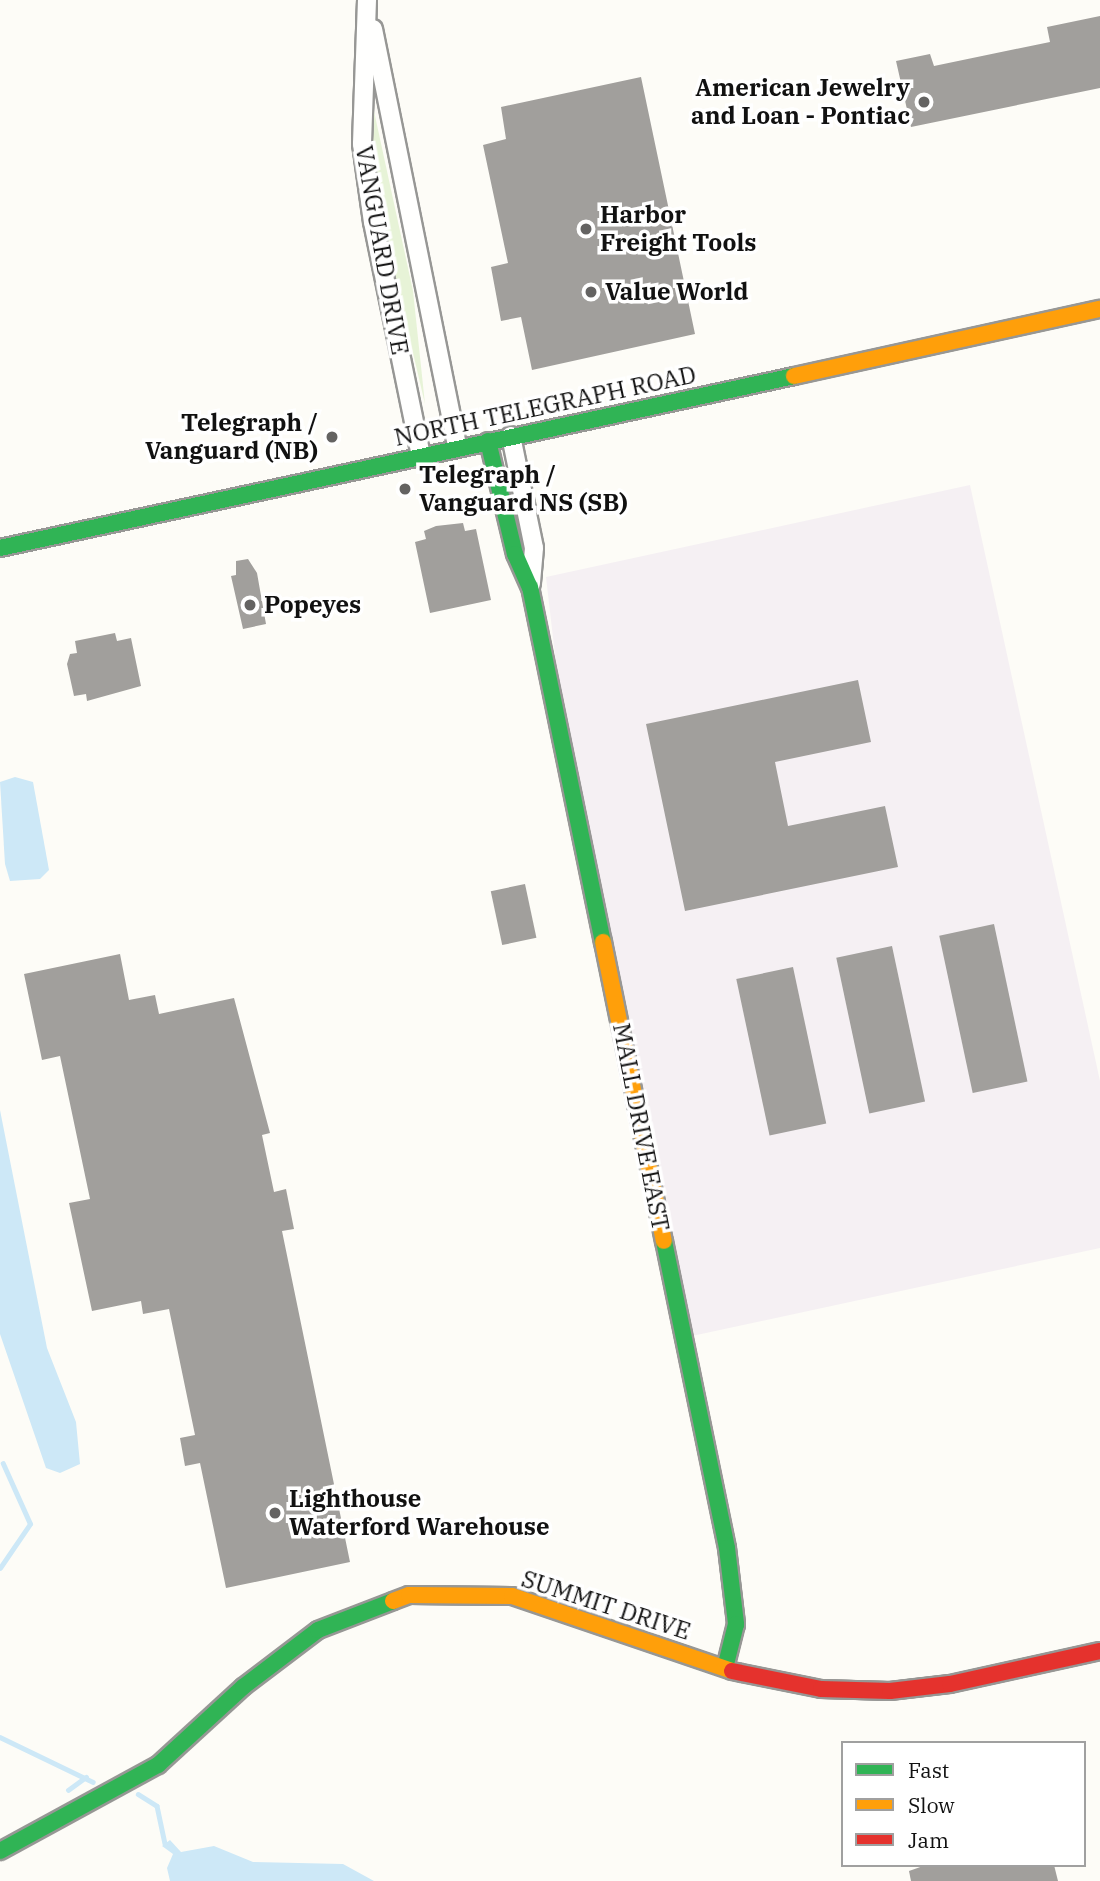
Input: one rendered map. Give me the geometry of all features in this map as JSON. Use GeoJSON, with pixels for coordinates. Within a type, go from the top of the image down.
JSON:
{"type":"FeatureCollection","features":[{"type":"Feature","properties":{"kind":"street","name":"VANGUARD DRIVE"},"geometry":{"type":"LineString","coordinates":[[368,0],[387,121],[457,447]]}},
{"type":"Feature","properties":{"kind":"street","name":"VANGUARD DRIVE"},"geometry":{"type":"LineString","coordinates":[[368,0],[362,144],[373,222],[421,455]]}},
{"type":"Feature","properties":{"kind":"street","name":"NORTH TELEGRAPH ROAD"},"geometry":{"type":"LineString","coordinates":[[0,548],[1100,309]]}},
{"type":"Feature","properties":{"kind":"street","name":"MALL DRIVE EAST"},"geometry":{"type":"LineString","coordinates":[[511,436],[534,548],[530,587]]}},
{"type":"Feature","properties":{"kind":"street","name":"MALL DRIVE EAST"},"geometry":{"type":"LineString","coordinates":[[488,441],[514,554],[530,587],[727,1548],[736,1624],[725,1668]]}},
{"type":"Feature","properties":{"kind":"street","name":"SUMMIT DRIVE"},"geometry":{"type":"LineString","coordinates":[[0,1851],[158,1765],[243,1687],[318,1630],[410,1595],[512,1597],[725,1668],[821,1689],[890,1691],[950,1684],[1100,1651]]}},
{"type":"Feature","properties":{"kind":"shaded area"},"geometry":{"type":"Polygon","coordinates":[[[970,485],[1100,1081],[1100,1248],[692,1336],[557,672],[546,577],[970,485]]]}},
{"type":"Feature","properties":{"kind":"green space"},"geometry":{"type":"Polygon","coordinates":[[[372,102],[413,291],[425,404],[382,221],[370,133],[372,102]]]}},
{"type":"Feature","properties":{"kind":"water"},"geometry":{"type":"Polygon","coordinates":[[[15,777],[33,782],[49,870],[40,879],[10,881],[5,864],[0,782],[15,777]]]}},
{"type":"Feature","properties":{"kind":"water"},"geometry":{"type":"Polygon","coordinates":[[[0,1110],[47,1348],[76,1422],[80,1464],[60,1473],[46,1468],[0,1334],[0,1110]]]}},
{"type":"Feature","properties":{"kind":"water"},"geometry":{"type":"Polygon","coordinates":[[[170,1840],[181,1852],[214,1846],[253,1862],[343,1864],[374,1881],[170,1881],[167,1868],[173,1854],[162,1846],[170,1840]]]}},
{"type":"Feature","properties":{"kind":"building"},"geometry":{"type":"Polygon","coordinates":[[[1100,16],[1100,88],[911,127],[896,61],[930,54],[934,66],[1050,42],[1047,27],[1100,16]]]}},
{"type":"Feature","properties":{"kind":"building"},"geometry":{"type":"Polygon","coordinates":[[[641,77],[695,334],[532,370],[521,317],[501,321],[491,267],[508,263],[483,145],[506,139],[501,107],[641,77]]]}},
{"type":"Feature","properties":{"kind":"building"},"geometry":{"type":"Polygon","coordinates":[[[463,523],[465,531],[476,529],[491,600],[430,613],[415,542],[426,539],[424,531],[436,526],[463,523]]]}},
{"type":"Feature","properties":{"kind":"building","name":"Popeyes"},"geometry":{"type":"Polygon","coordinates":[[[248,559],[257,573],[266,624],[243,629],[231,576],[236,575],[236,561],[248,559]]]}},
{"type":"Feature","properties":{"kind":"building"},"geometry":{"type":"Polygon","coordinates":[[[115,633],[117,641],[131,638],[141,686],[87,701],[86,694],[74,696],[67,664],[70,654],[77,653],[75,641],[115,633]]]}},
{"type":"Feature","properties":{"kind":"building"},"geometry":{"type":"Polygon","coordinates":[[[858,680],[871,742],[775,762],[788,826],[885,806],[898,867],[685,911],[646,724],[858,680]]]}},
{"type":"Feature","properties":{"kind":"building"},"geometry":{"type":"Polygon","coordinates":[[[525,884],[536,938],[502,945],[491,891],[525,884]]]}},
{"type":"Feature","properties":{"kind":"building"},"geometry":{"type":"Polygon","coordinates":[[[994,924],[1027,1081],[973,1093],[939,936],[994,924]]]}},
{"type":"Feature","properties":{"kind":"building"},"geometry":{"type":"Polygon","coordinates":[[[892,946],[925,1102],[869,1113],[836,958],[892,946]]]}},
{"type":"Feature","properties":{"kind":"building"},"geometry":{"type":"Polygon","coordinates":[[[120,954],[129,1000],[155,995],[159,1014],[234,998],[270,1133],[262,1135],[274,1192],[286,1189],[294,1229],[282,1231],[350,1562],[226,1588],[200,1463],[185,1466],[180,1438],[195,1435],[169,1309],[143,1314],[141,1301],[92,1311],[69,1203],[90,1199],[60,1056],[42,1060],[24,974],[120,954]]]}},
{"type":"Feature","properties":{"kind":"building"},"geometry":{"type":"Polygon","coordinates":[[[793,967],[826,1124],[770,1136],[736,979],[793,967]]]}},
{"type":"Feature","properties":{"kind":"building"},"geometry":{"type":"Polygon","coordinates":[[[920,1867],[1054,1867],[1058,1881],[911,1881],[909,1871],[920,1867]]]}},
{"type":"Feature","properties":{"kind":"waterway"},"geometry":{"type":"LineString","coordinates":[[0,1568],[30,1524],[3,1464]]}},
{"type":"Feature","properties":{"kind":"waterway"},"geometry":{"type":"LineString","coordinates":[[0,1737],[93,1782]]}},
{"type":"Feature","properties":{"kind":"waterway"},"geometry":{"type":"LineString","coordinates":[[68,1790],[86,1777]]}},
{"type":"Feature","properties":{"kind":"waterway"},"geometry":{"type":"LineString","coordinates":[[138,1794],[157,1806],[165,1843]]}},
{"type":"Feature","properties":{"kind":"traffic: fast"},"geometry":{"type":"LineString","coordinates":[[0,548],[794,376]]}},
{"type":"Feature","properties":{"kind":"traffic: fast"},"geometry":{"type":"LineString","coordinates":[[488,441],[515,554],[530,587],[603,942]]}},
{"type":"Feature","properties":{"kind":"traffic: fast"},"geometry":{"type":"LineString","coordinates":[[664,1241],[727,1548],[736,1624],[725,1668]]}},
{"type":"Feature","properties":{"kind":"traffic: fast"},"geometry":{"type":"LineString","coordinates":[[0,1851],[158,1765],[243,1687],[318,1630],[393,1601]]}},
{"type":"Feature","properties":{"kind":"traffic: slow"},"geometry":{"type":"LineString","coordinates":[[794,376],[1100,309]]}},
{"type":"Feature","properties":{"kind":"traffic: slow"},"geometry":{"type":"LineString","coordinates":[[603,942],[664,1241]]}},
{"type":"Feature","properties":{"kind":"traffic: slow"},"geometry":{"type":"LineString","coordinates":[[393,1601],[409,1595],[512,1596],[732,1671]]}},
{"type":"Feature","properties":{"kind":"traffic: jam"},"geometry":{"type":"LineString","coordinates":[[732,1671],[821,1689],[890,1691],[950,1684],[1100,1651]]}},
{"type":"Feature","properties":{"kind":"place","name":"American Jewelry and Loan - Pontiac"},"geometry":{"type":"Point","coordinates":[924,102]}},
{"type":"Feature","properties":{"kind":"place","name":"Harbor Freight Tools"},"geometry":{"type":"Point","coordinates":[586,229]}},
{"type":"Feature","properties":{"kind":"place","name":"Value World"},"geometry":{"type":"Point","coordinates":[591,292]}},
{"type":"Feature","properties":{"kind":"place","name":"Telegraph / Vanguard (NB)"},"geometry":{"type":"Point","coordinates":[332,437]}},
{"type":"Feature","properties":{"kind":"place","name":"Telegraph / Vanguard NS (SB)"},"geometry":{"type":"Point","coordinates":[405,489]}},
{"type":"Feature","properties":{"kind":"place","name":"Popeyes"},"geometry":{"type":"Point","coordinates":[250,605]}},
{"type":"Feature","properties":{"kind":"place","name":"Lighthouse Waterford Warehouse"},"geometry":{"type":"Point","coordinates":[275,1513]}}]}
